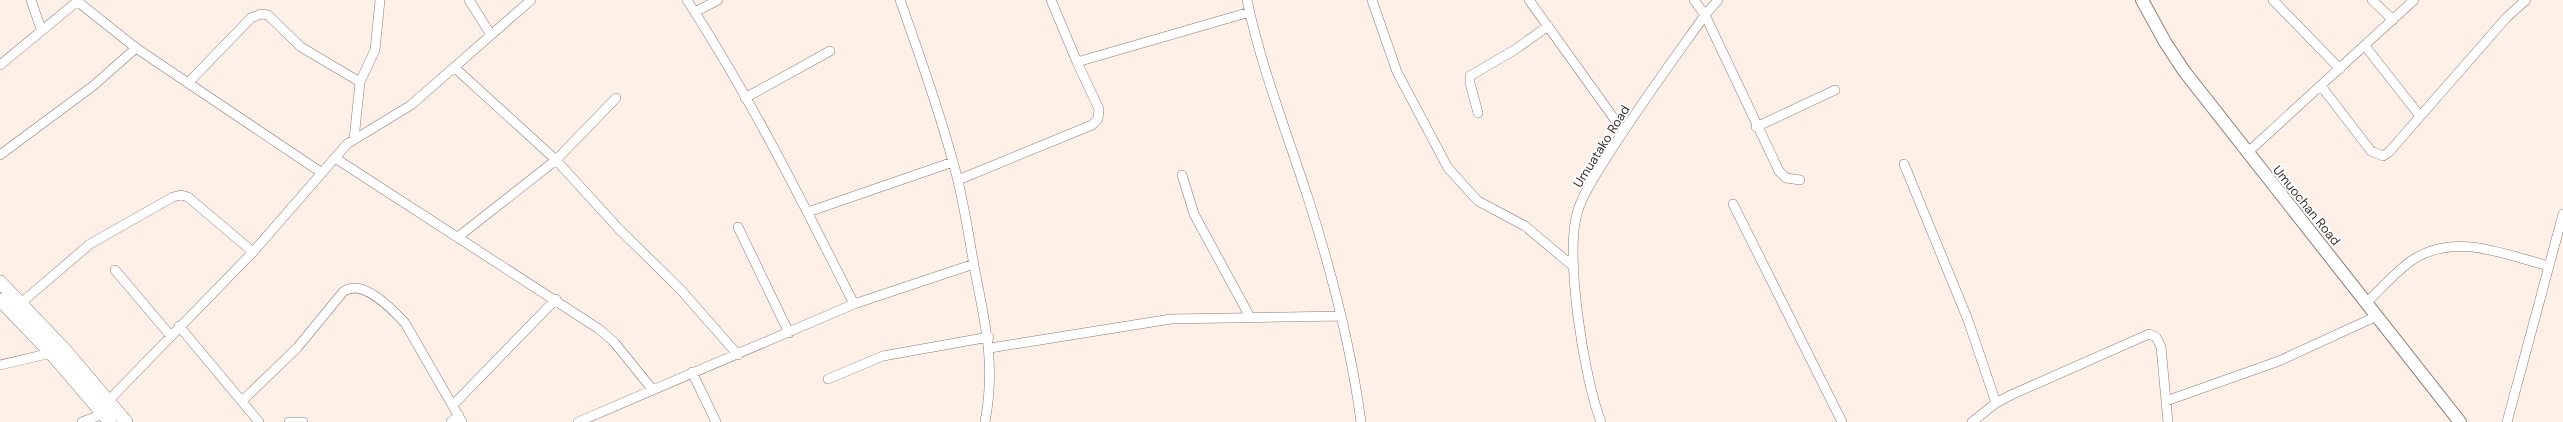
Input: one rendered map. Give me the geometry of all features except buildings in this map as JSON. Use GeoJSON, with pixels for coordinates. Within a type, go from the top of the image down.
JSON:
{"type":"FeatureCollection","features":[{"type":"Feature","properties":{"kind":"main road"},"geometry":{"type":"LineString","coordinates":[[0,282],[64,349],[126,422]]}},
{"type":"Feature","properties":{"kind":"main road"},"geometry":{"type":"LineString","coordinates":[[2,307],[51,353],[106,418]]}},
{"type":"Feature","properties":{"kind":"street"},"geometry":{"type":"LineString","coordinates":[[31,0],[41,29]]}},
{"type":"Feature","properties":{"kind":"street"},"geometry":{"type":"LineString","coordinates":[[354,138],[360,82],[375,50],[380,0]]}},
{"type":"Feature","properties":{"kind":"street"},"geometry":{"type":"LineString","coordinates":[[469,0],[491,35]]}},
{"type":"Feature","properties":{"kind":"street"},"geometry":{"type":"LineString","coordinates":[[108,401],[170,335],[253,252],[354,138],[411,105],[531,0]]}},
{"type":"Feature","properties":{"kind":"street"},"geometry":{"type":"LineString","coordinates":[[687,0],[808,212],[854,304]]}},
{"type":"Feature","properties":{"kind":"street"},"geometry":{"type":"LineString","coordinates":[[695,12],[718,0]]}},
{"type":"Feature","properties":{"kind":"street"},"geometry":{"type":"LineString","coordinates":[[900,0],[958,180],[990,348],[990,391],[985,422]]}},
{"type":"Feature","properties":{"kind":"street"},"geometry":{"type":"LineString","coordinates":[[958,180],[1092,124],[1098,119],[1100,108],[1077,62],[1051,0]]}},
{"type":"Feature","properties":{"kind":"street"},"geometry":{"type":"LineString","coordinates":[[1248,0],[1250,12],[1309,200],[1341,316],[1354,372],[1360,422]]}},
{"type":"Feature","properties":{"kind":"street"},"geometry":{"type":"LineString","coordinates":[[1372,0],[1397,72],[1448,168],[1478,201],[1525,226],[1574,268]]}},
{"type":"Feature","properties":{"kind":"street"},"geometry":{"type":"LineString","coordinates":[[1529,0],[1623,131]]}},
{"type":"Feature","properties":{"kind":"street"},"geometry":{"type":"LineString","coordinates":[[1694,0],[1705,14],[1756,127],[1779,171],[1786,178],[1800,180]]}},
{"type":"Feature","properties":{"kind":"street","name":"Umuatako Road"},"geometry":{"type":"LineString","coordinates":[[1598,422],[1585,365],[1574,268],[1574,231],[1578,210],[1590,183],[1623,131],[1705,14],[1718,0]]}},
{"type":"Feature","properties":{"kind":"street","name":"Umuochan Road"},"geometry":{"type":"LineString","coordinates":[[2142,0],[2165,42],[2184,71],[2460,422]]}},
{"type":"Feature","properties":{"kind":"street"},"geometry":{"type":"LineString","coordinates":[[2273,0],[2340,69]]}},
{"type":"Feature","properties":{"kind":"street"},"geometry":{"type":"LineString","coordinates":[[2372,0],[2392,20]]}},
{"type":"Feature","properties":{"kind":"street"},"geometry":{"type":"LineString","coordinates":[[2247,153],[2414,0]]}},
{"type":"Feature","properties":{"kind":"street"},"geometry":{"type":"LineString","coordinates":[[2321,86],[2371,152],[2378,156],[2389,152],[2507,17],[2526,0]]}},
{"type":"Feature","properties":{"kind":"street"},"geometry":{"type":"LineString","coordinates":[[0,65],[41,29],[78,1],[136,48],[322,173]]}},
{"type":"Feature","properties":{"kind":"street"},"geometry":{"type":"LineString","coordinates":[[1077,62],[1250,12]]}},
{"type":"Feature","properties":{"kind":"street"},"geometry":{"type":"LineString","coordinates":[[188,83],[251,18],[261,14],[268,15],[276,20],[301,47],[360,82]]}},
{"type":"Feature","properties":{"kind":"street"},"geometry":{"type":"LineString","coordinates":[[1478,113],[1470,83],[1470,76],[1516,50],[1548,26]]}},
{"type":"Feature","properties":{"kind":"street"},"geometry":{"type":"LineString","coordinates":[[2365,46],[2420,116]]}},
{"type":"Feature","properties":{"kind":"street"},"geometry":{"type":"LineString","coordinates":[[0,155],[93,86],[136,48]]}},
{"type":"Feature","properties":{"kind":"street"},"geometry":{"type":"LineString","coordinates":[[744,98],[830,51]]}},
{"type":"Feature","properties":{"kind":"street"},"geometry":{"type":"LineString","coordinates":[[455,68],[556,160],[618,228],[680,290],[738,355]]}},
{"type":"Feature","properties":{"kind":"street"},"geometry":{"type":"LineString","coordinates":[[1756,127],[1835,90]]}},
{"type":"Feature","properties":{"kind":"street"},"geometry":{"type":"LineString","coordinates":[[458,237],[556,160],[616,98]]}},
{"type":"Feature","properties":{"kind":"street"},"geometry":{"type":"LineString","coordinates":[[335,158],[556,299],[614,342],[652,390]]}},
{"type":"Feature","properties":{"kind":"street"},"geometry":{"type":"LineString","coordinates":[[808,212],[953,162]]}},
{"type":"Feature","properties":{"kind":"street"},"geometry":{"type":"LineString","coordinates":[[1904,164],[1968,320],[1996,403]]}},
{"type":"Feature","properties":{"kind":"street"},"geometry":{"type":"LineString","coordinates":[[1182,175],[1194,214],[1250,317]]}},
{"type":"Feature","properties":{"kind":"street"},"geometry":{"type":"LineString","coordinates":[[20,303],[90,244],[173,197],[181,195],[188,197],[253,252]]}},
{"type":"Feature","properties":{"kind":"street"},"geometry":{"type":"LineString","coordinates":[[1733,204],[1842,422]]}},
{"type":"Feature","properties":{"kind":"street"},"geometry":{"type":"LineString","coordinates":[[2507,422],[2563,214]]}},
{"type":"Feature","properties":{"kind":"street"},"geometry":{"type":"LineString","coordinates":[[738,227],[789,332]]}},
{"type":"Feature","properties":{"kind":"street"},"geometry":{"type":"LineString","coordinates":[[2367,302],[2413,260],[2429,250],[2451,245],[2473,247],[2549,266]]}},
{"type":"Feature","properties":{"kind":"street"},"geometry":{"type":"LineString","coordinates":[[578,422],[692,372],[738,355],[854,304],[974,264]]}},
{"type":"Feature","properties":{"kind":"street"},"geometry":{"type":"LineString","coordinates":[[115,270],[170,335]]}},
{"type":"Feature","properties":{"kind":"street"},"geometry":{"type":"LineString","coordinates":[[242,401],[297,348],[343,292],[349,287],[356,287],[363,289],[395,312],[405,323],[454,404],[461,419],[451,422]]}},
{"type":"Feature","properties":{"kind":"street"},"geometry":{"type":"LineString","coordinates":[[454,404],[556,299]]}},
{"type":"Feature","properties":{"kind":"street"},"geometry":{"type":"LineString","coordinates":[[990,348],[1171,319],[1341,316]]}},
{"type":"Feature","properties":{"kind":"street"},"geometry":{"type":"LineString","coordinates":[[2166,401],[2278,361],[2377,316]]}},
{"type":"Feature","properties":{"kind":"street"},"geometry":{"type":"LineString","coordinates":[[179,326],[259,422]]}},
{"type":"Feature","properties":{"kind":"street"},"geometry":{"type":"LineString","coordinates":[[1972,422],[1996,403],[2141,336],[2149,334],[2156,337],[2161,347],[2168,422]]}},
{"type":"Feature","properties":{"kind":"street"},"geometry":{"type":"LineString","coordinates":[[828,379],[883,356],[988,337]]}},
{"type":"Feature","properties":{"kind":"street"},"geometry":{"type":"LineString","coordinates":[[0,365],[51,353]]}},
{"type":"Feature","properties":{"kind":"street"},"geometry":{"type":"LineString","coordinates":[[692,372],[716,422]]}},
{"type":"Feature","properties":{"kind":"street"},"geometry":{"type":"LineString","coordinates":[[82,422],[106,418]]}},
{"type":"Feature","properties":{"kind":"street"},"geometry":{"type":"LineString","coordinates":[[289,422],[303,422]]}}]}
